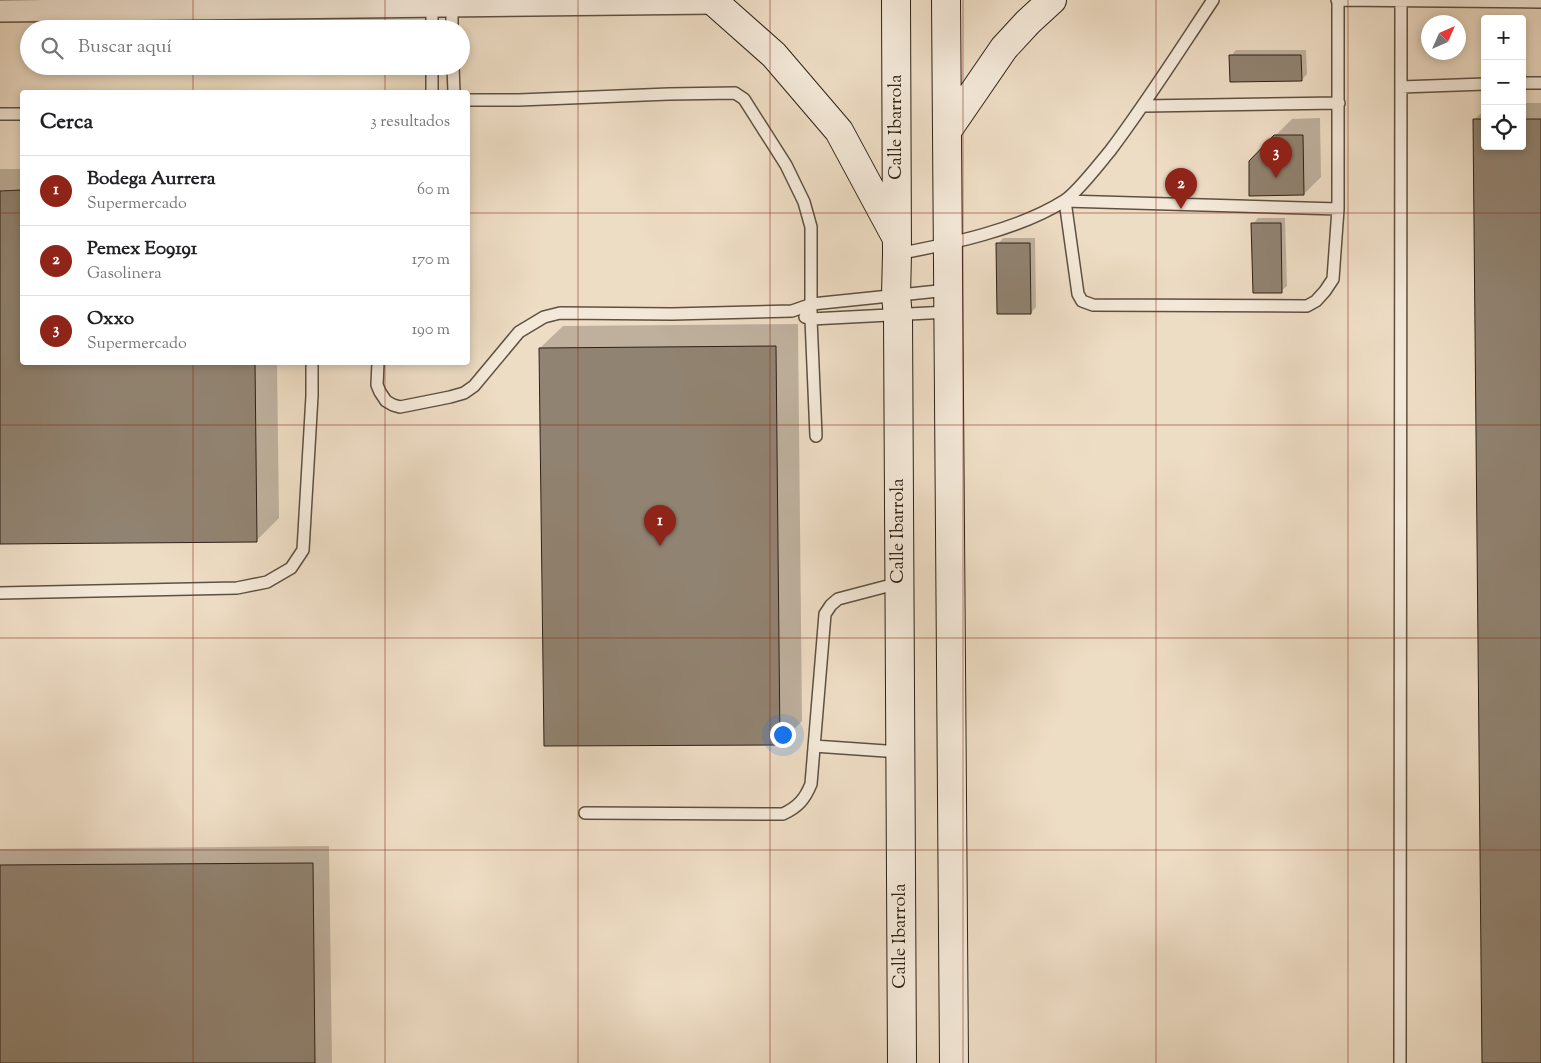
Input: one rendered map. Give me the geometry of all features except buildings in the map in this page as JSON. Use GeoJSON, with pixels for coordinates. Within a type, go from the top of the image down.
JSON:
{"type":"FeatureCollection","features":[{"type":"Feature","properties":{"kind":"main road","name":"Calle Ibarrola"},"geometry":{"type":"LineString","coordinates":[[896,0],[902,1063]]}},
{"type":"Feature","properties":{"kind":"main road"},"geometry":{"type":"LineString","coordinates":[[946,0],[954,1063]]}},
{"type":"Feature","properties":{"kind":"main road"},"geometry":{"type":"LineString","coordinates":[[947,132],[1004,48],[1052,0]]}},
{"type":"Feature","properties":{"kind":"main road"},"geometry":{"type":"LineString","coordinates":[[714,2],[774,55],[840,131],[897,246]]}},
{"type":"Feature","properties":{"kind":"street"},"geometry":{"type":"LineString","coordinates":[[0,12],[442,3],[714,2]]}},
{"type":"Feature","properties":{"kind":"lane"},"geometry":{"type":"LineString","coordinates":[[897,246],[949,244],[1025,220],[1065,200],[1095,169],[1144,106],[1213,0]]}},
{"type":"Feature","properties":{"kind":"lane"},"geometry":{"type":"LineString","coordinates":[[1065,200],[1078,294],[1082,301],[1093,305],[1307,306],[1316,301],[1332,279],[1338,209],[1338,0],[1541,2]]}},
{"type":"Feature","properties":{"kind":"lane"},"geometry":{"type":"LineString","coordinates":[[1400,1063],[1401,1]]}},
{"type":"Feature","properties":{"kind":"lane"},"geometry":{"type":"LineString","coordinates":[[435,20],[442,3]]}},
{"type":"Feature","properties":{"kind":"lane"},"geometry":{"type":"LineString","coordinates":[[442,3],[449,20]]}},
{"type":"Feature","properties":{"kind":"lane"},"geometry":{"type":"LineString","coordinates":[[432,75],[432,90]]}},
{"type":"Feature","properties":{"kind":"lane"},"geometry":{"type":"LineString","coordinates":[[454,75],[454,90]]}},
{"type":"Feature","properties":{"kind":"lane"},"geometry":{"type":"LineString","coordinates":[[1526,83],[1541,83]]}},
{"type":"Feature","properties":{"kind":"lane"},"geometry":{"type":"LineString","coordinates":[[1401,87],[1481,84]]}},
{"type":"Feature","properties":{"kind":"lane"},"geometry":{"type":"LineString","coordinates":[[470,100],[735,93],[744,99],[781,157],[804,202],[811,227],[811,319],[816,436]]}},
{"type":"Feature","properties":{"kind":"lane"},"geometry":{"type":"LineString","coordinates":[[1144,106],[1339,103]]}},
{"type":"Feature","properties":{"kind":"lane"},"geometry":{"type":"LineString","coordinates":[[0,114],[20,114]]}},
{"type":"Feature","properties":{"kind":"lane"},"geometry":{"type":"LineString","coordinates":[[1065,200],[1338,209]]}},
{"type":"Feature","properties":{"kind":"lane"},"geometry":{"type":"LineString","coordinates":[[792,311],[811,319],[897,306],[948,301]]}},
{"type":"Feature","properties":{"kind":"lane"},"geometry":{"type":"LineString","coordinates":[[378,365],[377,385],[380,392],[386,401],[400,407],[464,393],[474,386],[519,332],[544,318],[560,313],[672,314],[792,311],[812,304],[897,306],[948,301]]}},
{"type":"Feature","properties":{"kind":"lane"},"geometry":{"type":"LineString","coordinates":[[0,593],[237,588],[266,582],[291,568],[303,550],[312,396],[312,365]]}},
{"type":"Feature","properties":{"kind":"lane"},"geometry":{"type":"LineString","coordinates":[[585,813],[784,814],[793,809],[807,796],[811,784],[825,614],[838,599],[899,583]]}},
{"type":"Feature","properties":{"kind":"lane"},"geometry":{"type":"LineString","coordinates":[[814,746],[900,752]]}},
{"type":"Feature","properties":{"kind":"place","name":"Oxxo"},"geometry":{"type":"Point","coordinates":[1276,178]}},
{"type":"Feature","properties":{"kind":"place","name":"Pemex E09191"},"geometry":{"type":"Point","coordinates":[1181,209]}},
{"type":"Feature","properties":{"kind":"place","name":"Bodega Aurrera"},"geometry":{"type":"Point","coordinates":[660,546]}}]}
